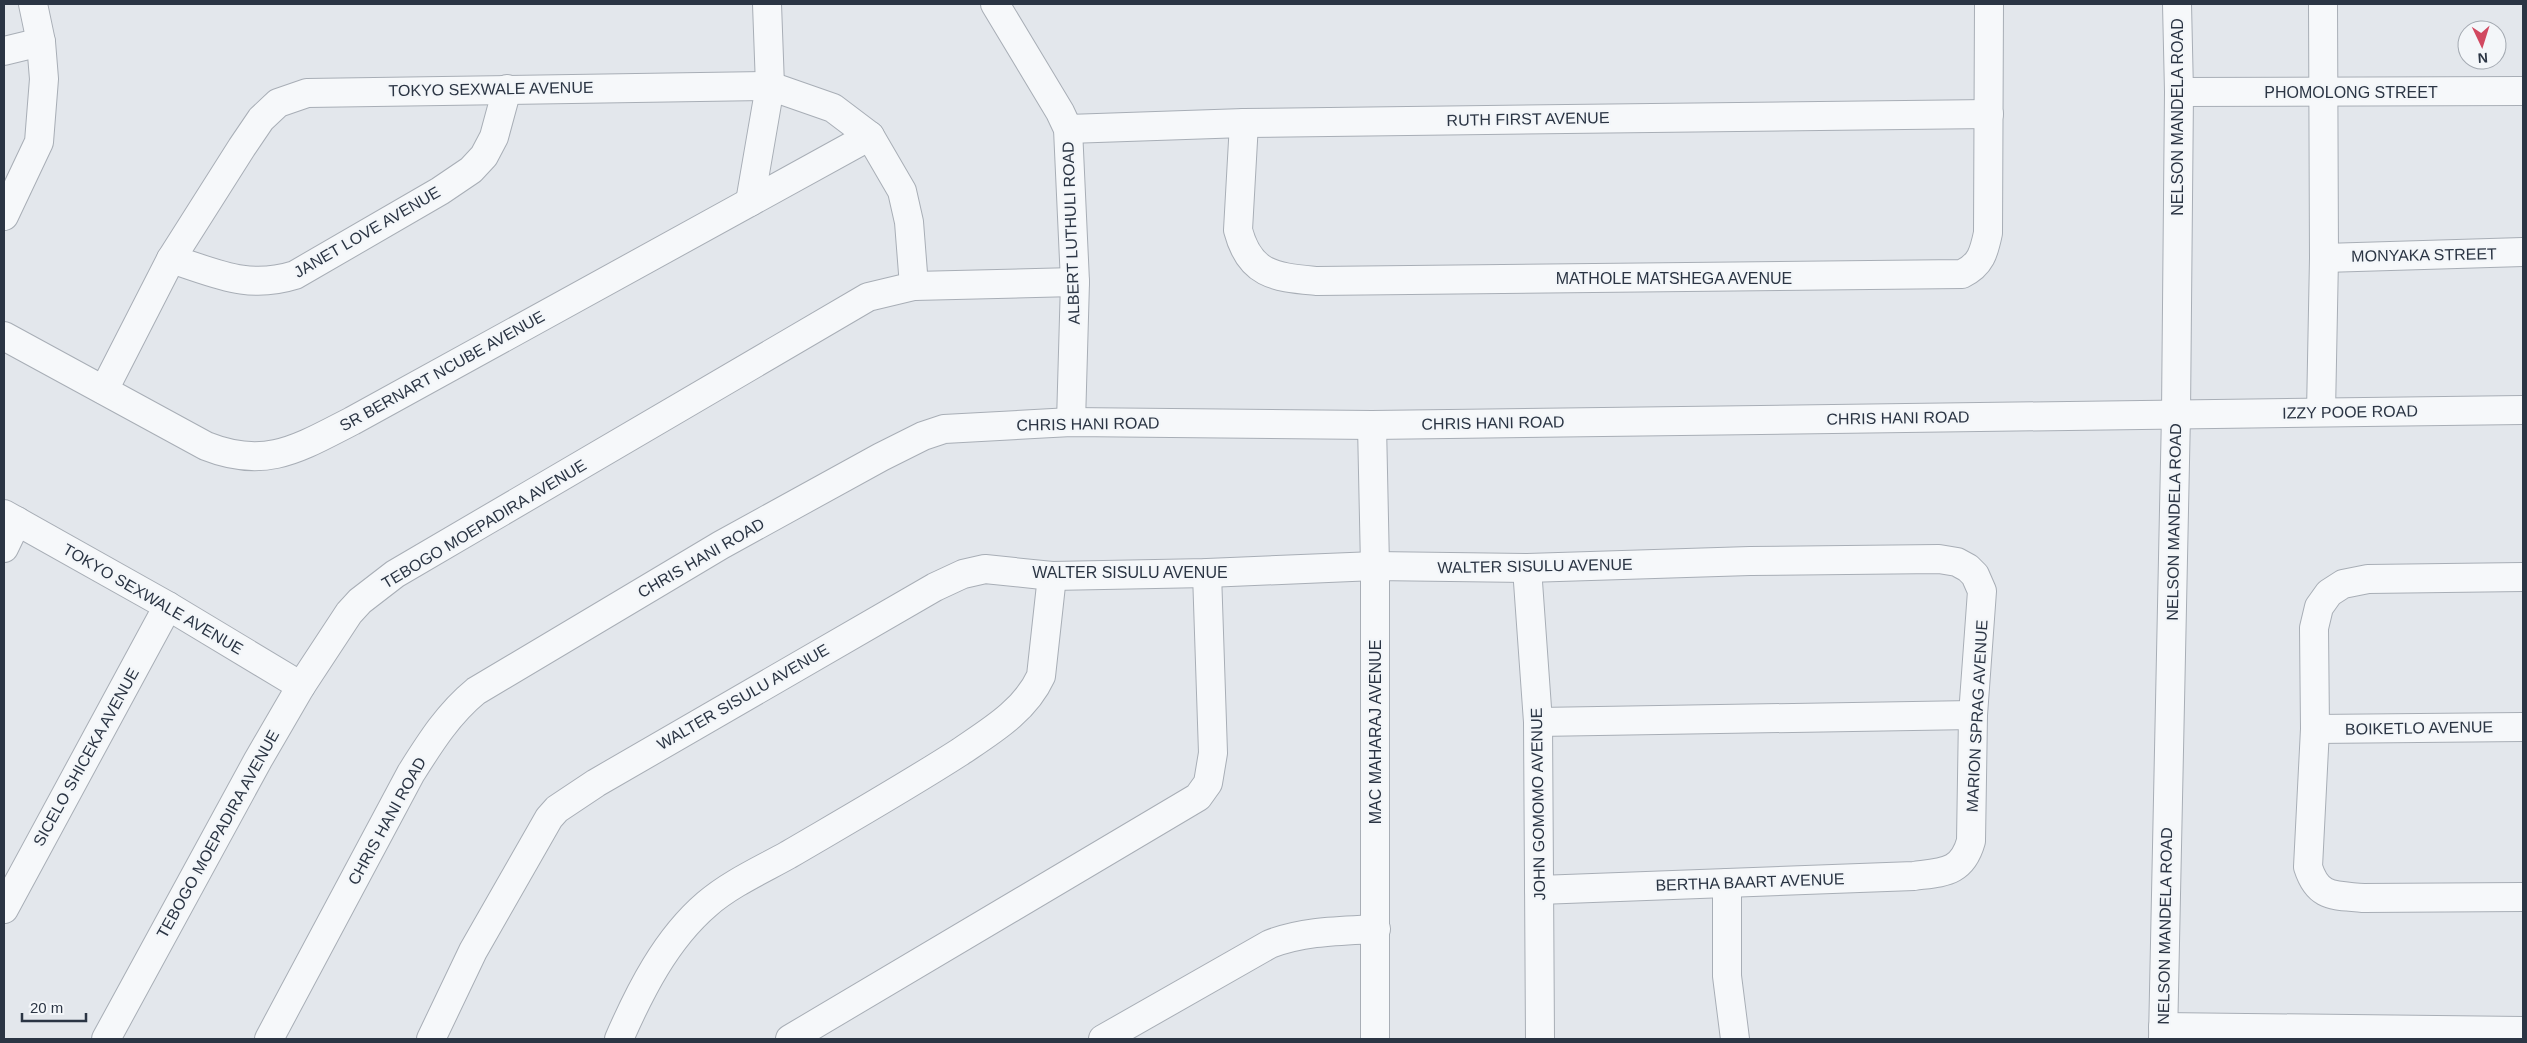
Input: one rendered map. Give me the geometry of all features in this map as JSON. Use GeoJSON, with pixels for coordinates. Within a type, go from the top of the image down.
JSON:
{"type":"FeatureCollection","features":[{"type":"Feature","properties":{"kind":"street"},"geometry":{"type":"LineString","coordinates":[[4,216],[39,142],[44,79],[41,42],[33,4]]}},
{"type":"Feature","properties":{"kind":"street"},"geometry":{"type":"LineString","coordinates":[[750,202],[770,86],[766,4]]}},
{"type":"Feature","properties":{"kind":"street","name":"ALBERT LUTHULI ROAD"},"geometry":{"type":"LineString","coordinates":[[994,4],[1060,112],[1068,129],[1074,282],[1072,422]]}},
{"type":"Feature","properties":{"kind":"street","name":"MATHOLE MATSHEGA AVENUE"},"geometry":{"type":"LineString","coordinates":[[1244,123],[1238,230],[1242,246],[1251,261],[1266,272],[1290,278],[1317,281],[1928,276],[1962,274],[1972,269],[1982,257],[1988,232],[1989,4]]}},
{"type":"Feature","properties":{"kind":"street","name":"NELSON MANDELA ROAD"},"geometry":{"type":"LineString","coordinates":[[2163,1033],[2176,414],[2179,92],[2177,4]]}},
{"type":"Feature","properties":{"kind":"street"},"geometry":{"type":"LineString","coordinates":[[2321,412],[2324,258],[2323,4]]}},
{"type":"Feature","properties":{"kind":"street"},"geometry":{"type":"LineString","coordinates":[[4,52],[41,42]]}},
{"type":"Feature","properties":{"kind":"street","name":"TOKYO SEXWALE AVENUE"},"geometry":{"type":"LineString","coordinates":[[104,390],[171,259],[261,119],[278,104],[307,93],[507,88],[770,86],[833,108],[870,136],[902,191],[909,222],[914,286]]}},
{"type":"Feature","properties":{"kind":"street","name":"JANET LOVE AVENUE"},"geometry":{"type":"LineString","coordinates":[[171,259],[242,281],[276,281],[295,275],[440,191],[471,170],[484,156],[494,136],[507,88]]}},
{"type":"Feature","properties":{"kind":"street","name":"PHOMOLONG STREET"},"geometry":{"type":"LineString","coordinates":[[2179,92],[2523,91]]}},
{"type":"Feature","properties":{"kind":"street","name":"RUTH FIRST AVENUE"},"geometry":{"type":"LineString","coordinates":[[1068,129],[1244,123],[1989,114]]}},
{"type":"Feature","properties":{"kind":"street","name":"SR BERNART NCUBE AVENUE"},"geometry":{"type":"LineString","coordinates":[[4,336],[206,446],[229,455],[259,457],[280,454],[352,421],[870,136]]}},
{"type":"Feature","properties":{"kind":"street","name":"MONYAKA STREET"},"geometry":{"type":"LineString","coordinates":[[2324,258],[2523,252]]}},
{"type":"Feature","properties":{"kind":"street","name":"TEBOGO MOEPADIRA AVENUE"},"geometry":{"type":"LineString","coordinates":[[106,1039],[258,760],[301,686],[349,613],[360,601],[395,574],[868,297],[914,286],[1074,282]]}},
{"type":"Feature","properties":{"kind":"street","name":"IZZY POOE ROAD"},"geometry":{"type":"LineString","coordinates":[[2176,414],[2523,410]]}},
{"type":"Feature","properties":{"kind":"street","name":"CHRIS HANI ROAD"},"geometry":{"type":"LineString","coordinates":[[269,1039],[411,773],[436,734],[458,706],[476,691],[721,545],[923,436],[944,429],[1072,422],[1372,424],[2176,414]]}},
{"type":"Feature","properties":{"kind":"street","name":"MAC MAHARAJ AVENUE"},"geometry":{"type":"LineString","coordinates":[[1372,424],[1376,566],[1375,1039]]}},
{"type":"Feature","properties":{"kind":"street"},"geometry":{"type":"LineString","coordinates":[[4,548],[10,518]]}},
{"type":"Feature","properties":{"kind":"street","name":"TOKYO SEXWALE AVENUE"},"geometry":{"type":"LineString","coordinates":[[10,518],[168,606],[301,686]]}},
{"type":"Feature","properties":{"kind":"street","name":"WALTER SISULU AVENUE"},"geometry":{"type":"LineString","coordinates":[[431,1039],[473,951],[549,818],[568,801],[596,782],[935,587],[956,577],[986,569],[1052,576],[1207,573],[1376,566],[1527,568],[1750,561],[1939,559],[1957,562],[1968,568]]}},
{"type":"Feature","properties":{"kind":"street","name":"JOHN GOMOMO AVENUE"},"geometry":{"type":"LineString","coordinates":[[1527,568],[1538,722],[1540,1039]]}},
{"type":"Feature","properties":{"kind":"street","name":"MARION SPRAG AVENUE"},"geometry":{"type":"LineString","coordinates":[[1959,864],[1967,856],[1971,841],[1974,715],[1982,590],[1975,575],[1968,568]]}},
{"type":"Feature","properties":{"kind":"street"},"geometry":{"type":"LineString","coordinates":[[790,1039],[1198,797],[1208,783],[1213,753],[1207,573]]}},
{"type":"Feature","properties":{"kind":"street"},"geometry":{"type":"LineString","coordinates":[[619,1039],[635,1004],[662,957],[680,931],[709,902],[918,779],[1000,725],[1024,702],[1036,688],[1041,676],[1052,576]]}},
{"type":"Feature","properties":{"kind":"street"},"geometry":{"type":"LineString","coordinates":[[2523,577],[2368,579],[2343,584],[2329,593],[2318,607],[2314,628],[2315,729],[2308,867],[2313,883],[2323,891],[2338,896],[2363,898],[2523,897]]}},
{"type":"Feature","properties":{"kind":"street","name":"SICELO SHICEKA AVENUE"},"geometry":{"type":"LineString","coordinates":[[4,909],[168,606]]}},
{"type":"Feature","properties":{"kind":"street"},"geometry":{"type":"LineString","coordinates":[[1538,722],[1974,715]]}},
{"type":"Feature","properties":{"kind":"street","name":"BOIKETLO AVENUE"},"geometry":{"type":"LineString","coordinates":[[2315,729],[2523,727]]}},
{"type":"Feature","properties":{"kind":"street","name":"BERTHA BAART AVENUE"},"geometry":{"type":"LineString","coordinates":[[1539,890],[1914,876],[1949,870],[1959,864]]}},
{"type":"Feature","properties":{"kind":"street"},"geometry":{"type":"LineString","coordinates":[[1727,883],[1727,976],[1735,1039]]}},
{"type":"Feature","properties":{"kind":"street"},"geometry":{"type":"LineString","coordinates":[[1103,1039],[1270,944],[1289,936],[1316,932],[1376,929]]}},
{"type":"Feature","properties":{"kind":"street"},"geometry":{"type":"LineString","coordinates":[[2163,1033],[2523,1031]]}}]}
